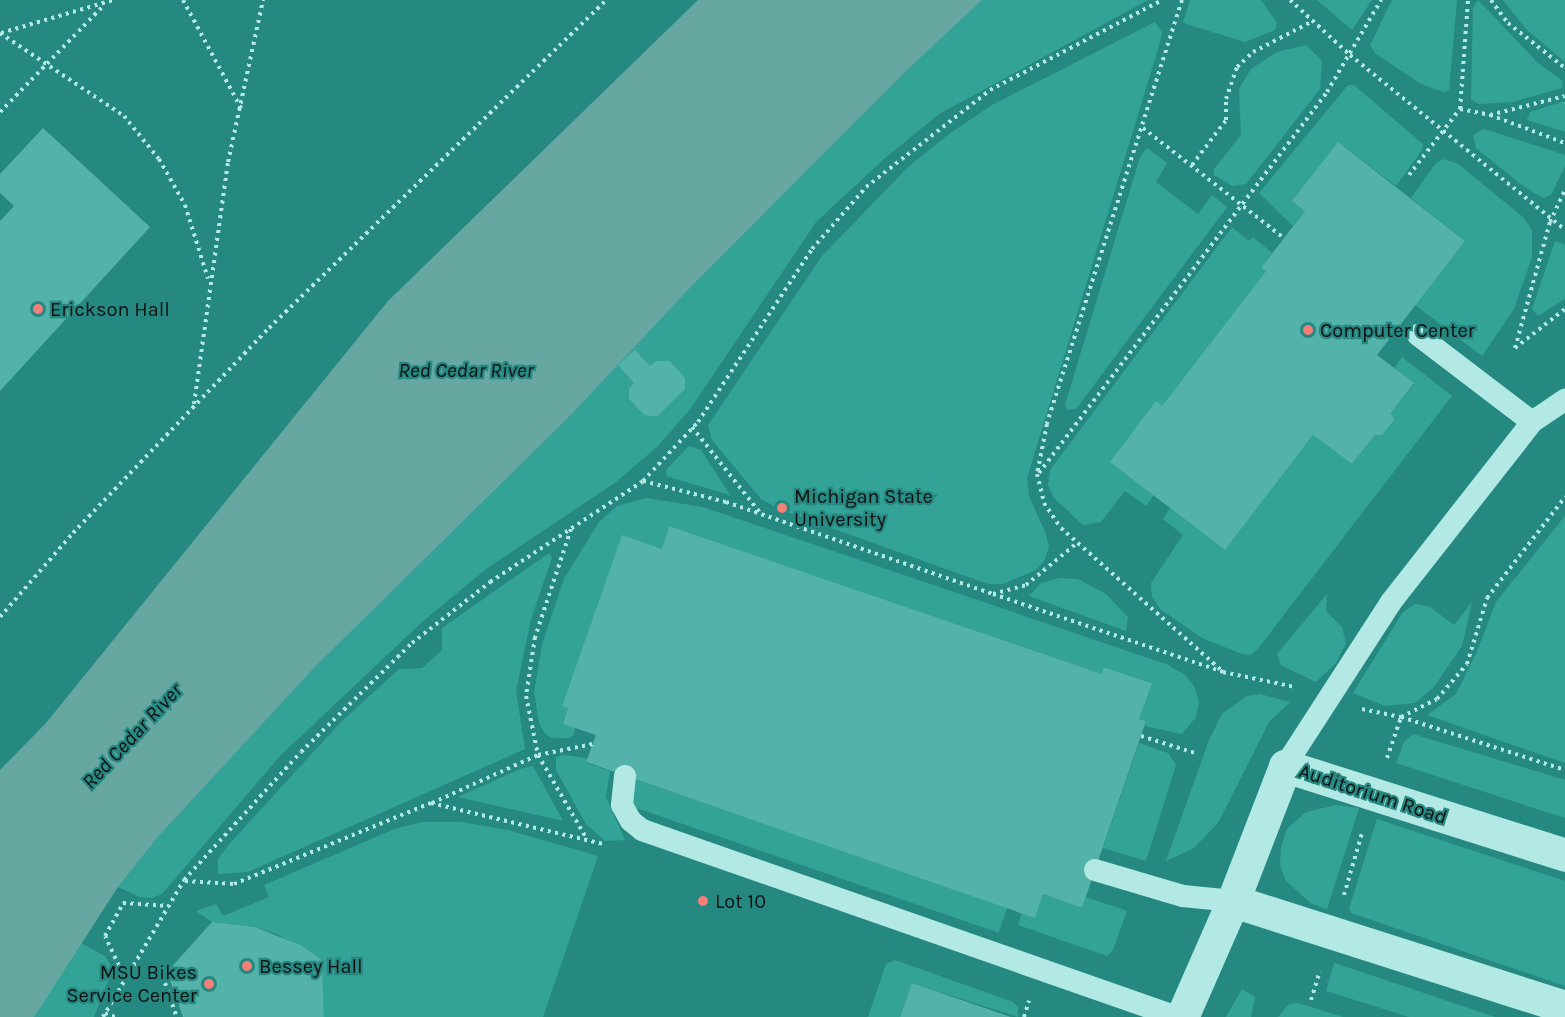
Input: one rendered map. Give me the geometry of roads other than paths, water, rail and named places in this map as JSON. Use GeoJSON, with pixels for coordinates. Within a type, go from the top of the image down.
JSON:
{"type":"FeatureCollection","features":[{"type":"Feature","properties":{"kind":"street","name":"Auditorium Road"},"geometry":{"type":"LineString","coordinates":[[1182,1017],[1233,902],[1285,766],[1565,855]]}},
{"type":"Feature","properties":{"kind":"street"},"geometry":{"type":"LineString","coordinates":[[1233,902],[1565,1007]]}},
{"type":"Feature","properties":{"kind":"lane"},"geometry":{"type":"LineString","coordinates":[[1418,335],[1532,422]]}},
{"type":"Feature","properties":{"kind":"lane"},"geometry":{"type":"LineString","coordinates":[[1285,766],[1391,602],[1532,422],[1565,400]]}},
{"type":"Feature","properties":{"kind":"lane"},"geometry":{"type":"LineString","coordinates":[[625,776],[622,805],[631,821],[642,830],[1177,1017]]}},
{"type":"Feature","properties":{"kind":"lane"},"geometry":{"type":"LineString","coordinates":[[1095,870],[1183,896],[1233,902]]}},
{"type":"Feature","properties":{"kind":"water","name":"Red Cedar River"},"geometry":{"type":"Polygon","coordinates":[[[698,0],[982,0],[902,75],[690,288],[569,417],[315,667],[157,838],[118,887],[34,1017],[0,1017],[0,770],[46,723],[388,301],[698,0]]]}},
{"type":"Feature","properties":{"kind":"place","name":"Erickson Hall"},"geometry":{"type":"Point","coordinates":[38,309]}},
{"type":"Feature","properties":{"kind":"place","name":"Computer Center"},"geometry":{"type":"Point","coordinates":[1308,330]}},
{"type":"Feature","properties":{"kind":"place","name":"Michigan State University"},"geometry":{"type":"Point","coordinates":[782,508]}},
{"type":"Feature","properties":{"kind":"place","name":"Lot 10"},"geometry":{"type":"Point","coordinates":[703,901]}},
{"type":"Feature","properties":{"kind":"place","name":"Bessey Hall"},"geometry":{"type":"Point","coordinates":[247,966]}},
{"type":"Feature","properties":{"kind":"place","name":"MSU Bikes Service Center"},"geometry":{"type":"Point","coordinates":[209,984]}}]}
